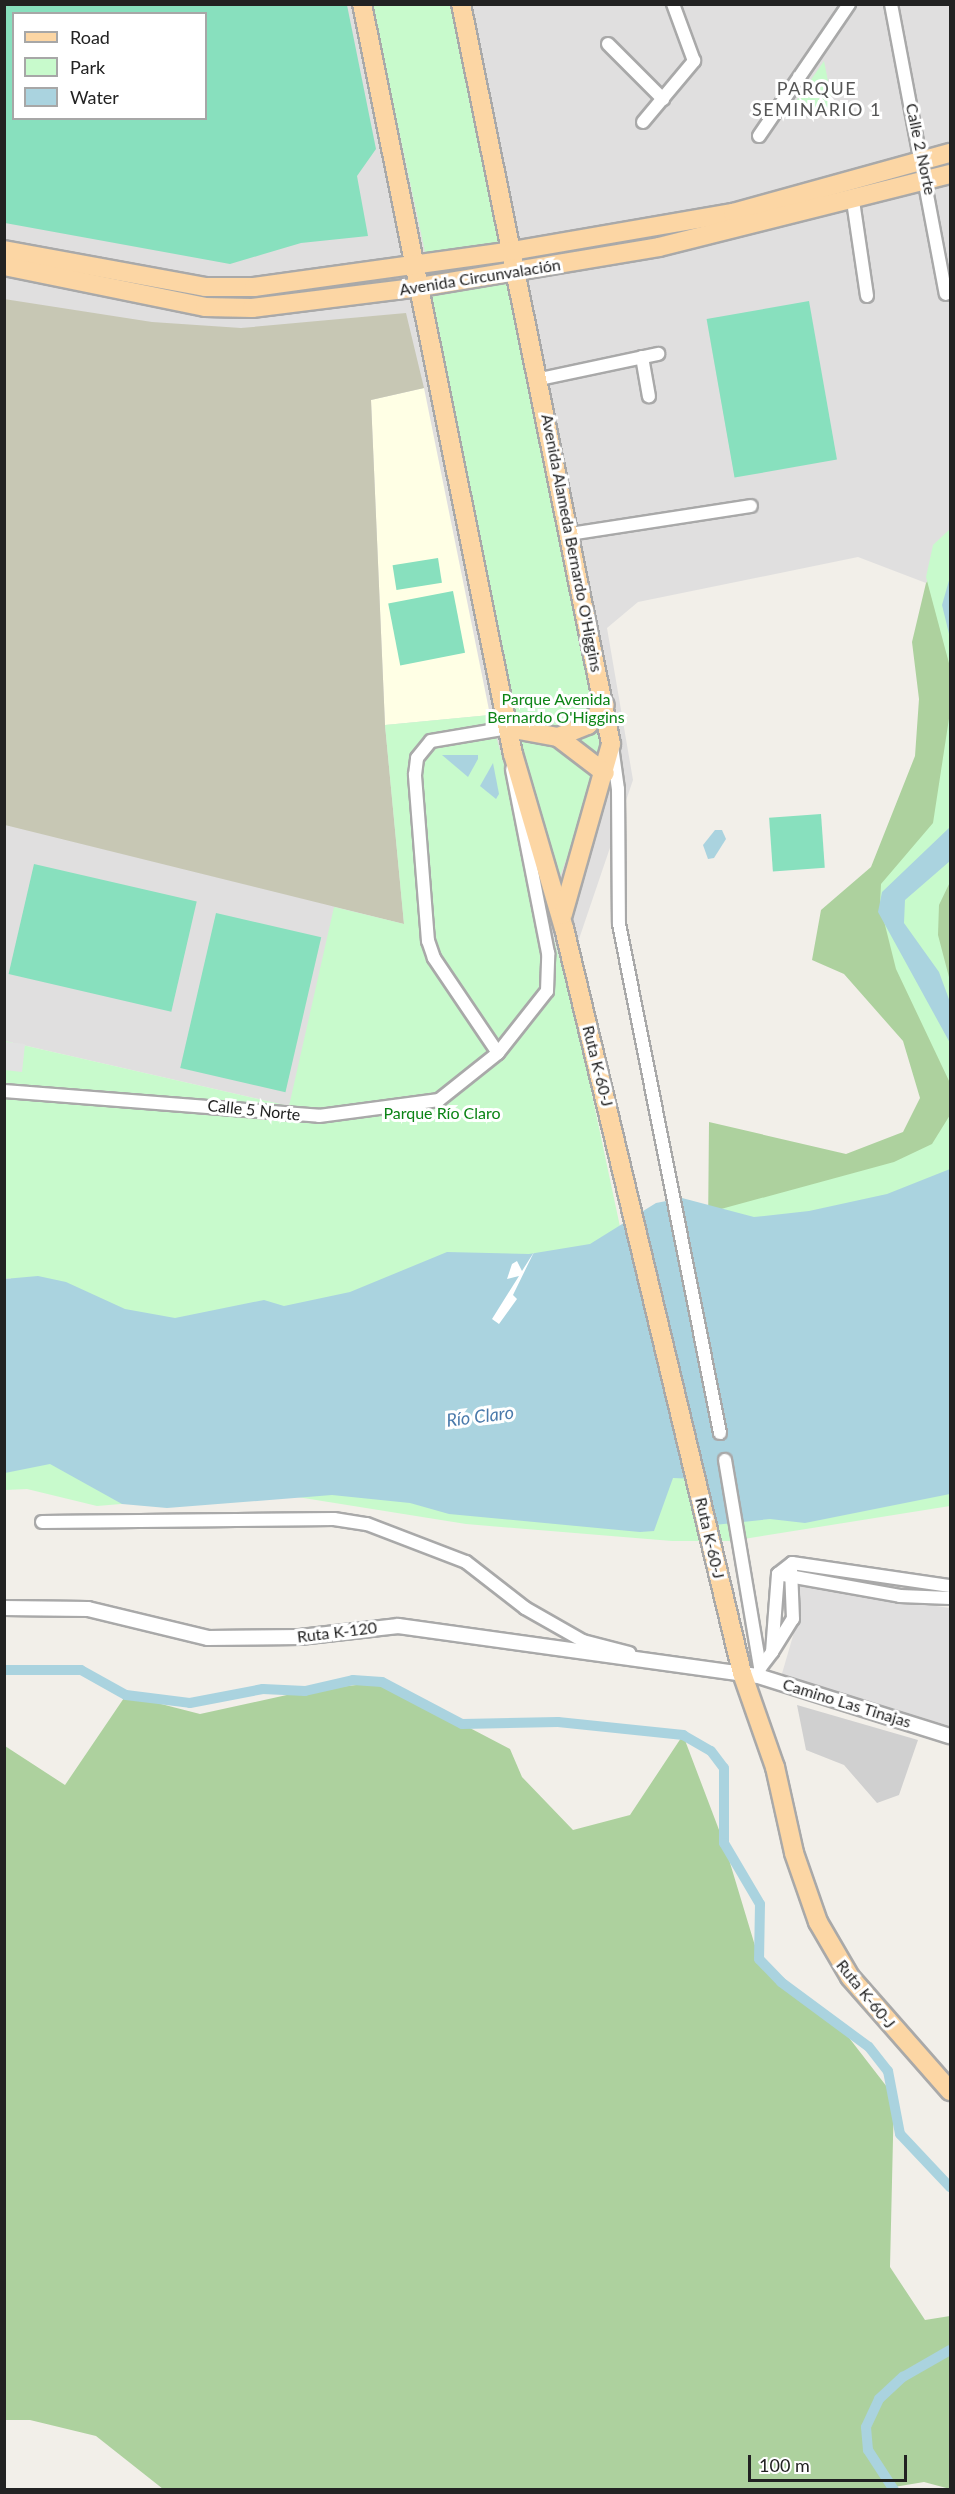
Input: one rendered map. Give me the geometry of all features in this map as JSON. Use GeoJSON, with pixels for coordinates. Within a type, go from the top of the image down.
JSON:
{"type":"FeatureCollection","features":[{"type":"Feature","properties":{"kind":"main road"},"geometry":{"type":"LineString","coordinates":[[362,4],[513,754],[566,934]]}},
{"type":"Feature","properties":{"kind":"main road","name":"Avenida Alameda Bernardo O'Higgins"},"geometry":{"type":"LineString","coordinates":[[461,4],[540,380],[611,744],[605,773],[567,885],[566,934]]}},
{"type":"Feature","properties":{"kind":"main road","name":"Avenida Circunvalación"},"geometry":{"type":"LineString","coordinates":[[4,250],[227,289],[512,252],[733,213],[951,153]]}},
{"type":"Feature","properties":{"kind":"main road","name":"Avenida Circunvalación"},"geometry":{"type":"LineString","coordinates":[[4,266],[230,309],[420,287],[516,272],[726,233],[951,174]]}},
{"type":"Feature","properties":{"kind":"main road"},"geometry":{"type":"LineString","coordinates":[[558,737],[588,725],[605,705]]}},
{"type":"Feature","properties":{"kind":"main road"},"geometry":{"type":"LineString","coordinates":[[508,728],[558,737],[605,773]]}},
{"type":"Feature","properties":{"kind":"main road","name":"Ruta K-60-J"},"geometry":{"type":"LineString","coordinates":[[566,934],[736,1647],[754,1672],[794,1853],[818,1922],[850,1977],[951,2091]]}},
{"type":"Feature","properties":{"kind":"street"},"geometry":{"type":"LineString","coordinates":[[642,122],[694,61],[673,4]]}},
{"type":"Feature","properties":{"kind":"street"},"geometry":{"type":"LineString","coordinates":[[759,136],[849,4]]}},
{"type":"Feature","properties":{"kind":"street","name":"Calle 2 Norte"},"geometry":{"type":"LineString","coordinates":[[891,4],[928,180],[946,294]]}},
{"type":"Feature","properties":{"kind":"street"},"geometry":{"type":"LineString","coordinates":[[608,44],[663,99]]}},
{"type":"Feature","properties":{"kind":"street"},"geometry":{"type":"LineString","coordinates":[[853,201],[867,296]]}},
{"type":"Feature","properties":{"kind":"street"},"geometry":{"type":"LineString","coordinates":[[540,380],[658,354]]}},
{"type":"Feature","properties":{"kind":"street"},"geometry":{"type":"LineString","coordinates":[[642,357],[649,396]]}},
{"type":"Feature","properties":{"kind":"street"},"geometry":{"type":"LineString","coordinates":[[570,534],[751,506]]}},
{"type":"Feature","properties":{"kind":"street"},"geometry":{"type":"LineString","coordinates":[[493,1058],[434,958],[428,940],[415,775],[417,758],[431,741],[508,728]]}},
{"type":"Feature","properties":{"kind":"street"},"geometry":{"type":"LineString","coordinates":[[611,744],[618,789],[619,924],[656,1121],[720,1433]]}},
{"type":"Feature","properties":{"kind":"street","name":"Calle 5 Norte"},"geometry":{"type":"LineString","coordinates":[[4,1091],[345,1115],[439,1100],[493,1058],[538,1006],[549,978],[513,789],[513,754]]}},
{"type":"Feature","properties":{"kind":"street"},"geometry":{"type":"LineString","coordinates":[[605,773],[618,789]]}},
{"type":"Feature","properties":{"kind":"street"},"geometry":{"type":"LineString","coordinates":[[725,1460],[757,1647],[754,1672]]}},
{"type":"Feature","properties":{"kind":"street"},"geometry":{"type":"LineString","coordinates":[[42,1522],[334,1519],[367,1524],[466,1562],[525,1608],[582,1641],[663,1662]]}},
{"type":"Feature","properties":{"kind":"street"},"geometry":{"type":"LineString","coordinates":[[754,1672],[772,1652],[793,1619],[792,1563]]}},
{"type":"Feature","properties":{"kind":"street"},"geometry":{"type":"LineString","coordinates":[[772,1652],[778,1574],[792,1563],[951,1586]]}},
{"type":"Feature","properties":{"kind":"street"},"geometry":{"type":"LineString","coordinates":[[778,1574],[900,1596],[951,1598]]}},
{"type":"Feature","properties":{"kind":"street","name":"Ruta K-120"},"geometry":{"type":"LineString","coordinates":[[4,1608],[88,1609],[208,1638],[300,1637],[398,1626],[754,1672]]}},
{"type":"Feature","properties":{"kind":"street","name":"Camino Las Tinajas"},"geometry":{"type":"LineString","coordinates":[[754,1672],[951,1736]]}},
{"type":"Feature","properties":{"kind":"shaded area"},"geometry":{"type":"Polygon","coordinates":[[[5,5],[950,5],[950,553],[926,583],[858,557],[638,602],[607,628],[633,780],[561,992],[289,1106],[5,1041],[5,5]]]}},
{"type":"Feature","properties":{"kind":"shaded area"},"geometry":{"type":"Polygon","coordinates":[[[4,299],[152,322],[241,328],[406,313],[424,388],[371,400],[385,725],[404,924],[5,825],[4,299]]]}},
{"type":"Feature","properties":{"kind":"shaded area"},"geometry":{"type":"Polygon","coordinates":[[[424,388],[490,715],[385,725],[371,400],[424,388]]]}},
{"type":"Feature","properties":{"kind":"shaded area"},"geometry":{"type":"Polygon","coordinates":[[[5,1042],[25,1044],[22,1072],[5,1070],[5,1042]]]}},
{"type":"Feature","properties":{"kind":"shaded area"},"geometry":{"type":"Polygon","coordinates":[[[798,1586],[950,1608],[950,1726],[781,1677],[797,1622],[798,1586]]]}},
{"type":"Feature","properties":{"kind":"shaded area"},"geometry":{"type":"Polygon","coordinates":[[[797,1705],[918,1740],[899,1795],[877,1803],[844,1765],[806,1750],[797,1705]]]}},
{"type":"Feature","properties":{"kind":"green space"},"geometry":{"type":"Polygon","coordinates":[[[4,5],[347,5],[376,149],[357,176],[368,236],[301,243],[230,264],[5,223],[4,5]]]}},
{"type":"Feature","properties":{"kind":"green space","name":"Parque Avenida Bernardo O'Higgins"},"geometry":{"type":"Polygon","coordinates":[[[372,5],[455,5],[604,730],[598,777],[558,881],[520,751],[427,295],[432,290],[424,247],[372,5]]]}},
{"type":"Feature","properties":{"kind":"green space"},"geometry":{"type":"Polygon","coordinates":[[[824,61],[833,106],[787,114],[824,61]]]}},
{"type":"Feature","properties":{"kind":"green space"},"geometry":{"type":"Polygon","coordinates":[[[4,239],[217,279],[386,265],[216,282],[4,239]]]}},
{"type":"Feature","properties":{"kind":"green space"},"geometry":{"type":"Polygon","coordinates":[[[72,272],[228,296],[391,276],[392,283],[228,303],[72,272]]]}},
{"type":"Feature","properties":{"kind":"green space"},"geometry":{"type":"Polygon","coordinates":[[[809,301],[837,460],[735,478],[707,319],[809,301]]]}},
{"type":"Feature","properties":{"kind":"green space"},"geometry":{"type":"Polygon","coordinates":[[[950,529],[950,667],[926,577],[933,545],[950,529]]]}},
{"type":"Feature","properties":{"kind":"green space"},"geometry":{"type":"Polygon","coordinates":[[[950,553],[950,1137],[896,1192],[708,1231],[709,1122],[846,1154],[903,1132],[920,1098],[903,1041],[844,974],[812,960],[821,910],[871,867],[915,756],[919,699],[912,642],[926,583],[950,553]]]}},
{"type":"Feature","properties":{"kind":"green space"},"geometry":{"type":"Polygon","coordinates":[[[438,558],[442,583],[396,590],[393,565],[438,558]]]}},
{"type":"Feature","properties":{"kind":"green space"},"geometry":{"type":"Polygon","coordinates":[[[453,591],[465,653],[400,665],[388,604],[453,591]]]}},
{"type":"Feature","properties":{"kind":"green space"},"geometry":{"type":"Polygon","coordinates":[[[950,712],[950,882],[939,905],[938,935],[950,981],[950,1083],[896,969],[880,905],[881,884],[933,823],[950,712]]]}},
{"type":"Feature","properties":{"kind":"green space","name":"Parque Río Claro"},"geometry":{"type":"Polygon","coordinates":[[[490,715],[574,1010],[622,1236],[894,1162],[932,1144],[950,1115],[950,1506],[731,1541],[672,1541],[466,1524],[266,1492],[97,1506],[27,1489],[5,1490],[5,1291],[11,1278],[5,1279],[5,1041],[289,1106],[334,907],[404,924],[385,725],[490,715]]]}},
{"type":"Feature","properties":{"kind":"green space"},"geometry":{"type":"Polygon","coordinates":[[[821,814],[825,868],[773,871],[769,818],[821,814]]]}},
{"type":"Feature","properties":{"kind":"green space"},"geometry":{"type":"Polygon","coordinates":[[[34,864],[197,902],[171,1012],[9,974],[34,864]]]}},
{"type":"Feature","properties":{"kind":"green space"},"geometry":{"type":"Polygon","coordinates":[[[216,913],[321,937],[285,1092],[180,1068],[216,913]]]}},
{"type":"Feature","properties":{"kind":"green space"},"geometry":{"type":"Polygon","coordinates":[[[382,1682],[510,1749],[522,1777],[573,1830],[630,1815],[683,1735],[724,1843],[759,1959],[843,2030],[894,2096],[890,2267],[925,2320],[950,2316],[950,2489],[924,2482],[876,2490],[163,2489],[96,2436],[30,2420],[5,2420],[5,1746],[65,1785],[126,1695],[200,1714],[305,1691],[382,1682]]]}},
{"type":"Feature","properties":{"kind":"water"},"geometry":{"type":"Polygon","coordinates":[[[950,577],[950,638],[942,605],[950,577]]]}},
{"type":"Feature","properties":{"kind":"water"},"geometry":{"type":"Polygon","coordinates":[[[442,755],[478,755],[478,759],[468,777],[442,755]]]}},
{"type":"Feature","properties":{"kind":"water"},"geometry":{"type":"Polygon","coordinates":[[[493,763],[499,794],[496,799],[480,786],[493,763]]]}},
{"type":"Feature","properties":{"kind":"water"},"geometry":{"type":"Polygon","coordinates":[[[950,827],[950,861],[905,900],[904,923],[939,972],[950,1002],[950,1043],[878,912],[882,892],[950,827]]]}},
{"type":"Feature","properties":{"kind":"water"},"geometry":{"type":"Polygon","coordinates":[[[715,830],[722,830],[726,839],[714,858],[708,859],[703,845],[715,830]]]}},
{"type":"Feature","properties":{"kind":"water","name":"Río Claro"},"geometry":{"type":"Polygon","coordinates":[[[950,1169],[950,1494],[805,1523],[770,1519],[714,1525],[697,1479],[673,1478],[654,1531],[640,1532],[449,1514],[410,1503],[332,1495],[167,1508],[122,1504],[50,1464],[5,1473],[4,1279],[38,1276],[66,1282],[125,1309],[175,1318],[264,1300],[284,1306],[350,1292],[447,1252],[529,1254],[590,1244],[656,1203],[682,1198],[754,1217],[809,1211],[887,1194],[950,1169]]]}},
{"type":"Feature","properties":{"kind":"pier"},"geometry":{"type":"Polygon","coordinates":[[[534,1252],[513,1295],[517,1299],[499,1324],[492,1319],[519,1276],[507,1279],[512,1264],[517,1261],[522,1271],[534,1252]]]}},
{"type":"Feature","properties":{"kind":"waterway"},"geometry":{"type":"LineString","coordinates":[[4,1670],[81,1670],[126,1695],[190,1703],[263,1689],[305,1691],[353,1680],[382,1682],[462,1724],[558,1722],[683,1735],[711,1751],[724,1768],[724,1843],[760,1904],[759,1959],[781,1982],[869,2047],[888,2071],[900,2134],[950,2187]]}},
{"type":"Feature","properties":{"kind":"waterway"},"geometry":{"type":"LineString","coordinates":[[894,2490],[868,2450],[866,2427],[879,2399],[903,2377],[950,2350]]}},
{"type":"Feature","properties":{"kind":"district","name":"PARQUE SEMINARIO 1"},"geometry":{"type":"Point","coordinates":[817,100]}}]}
